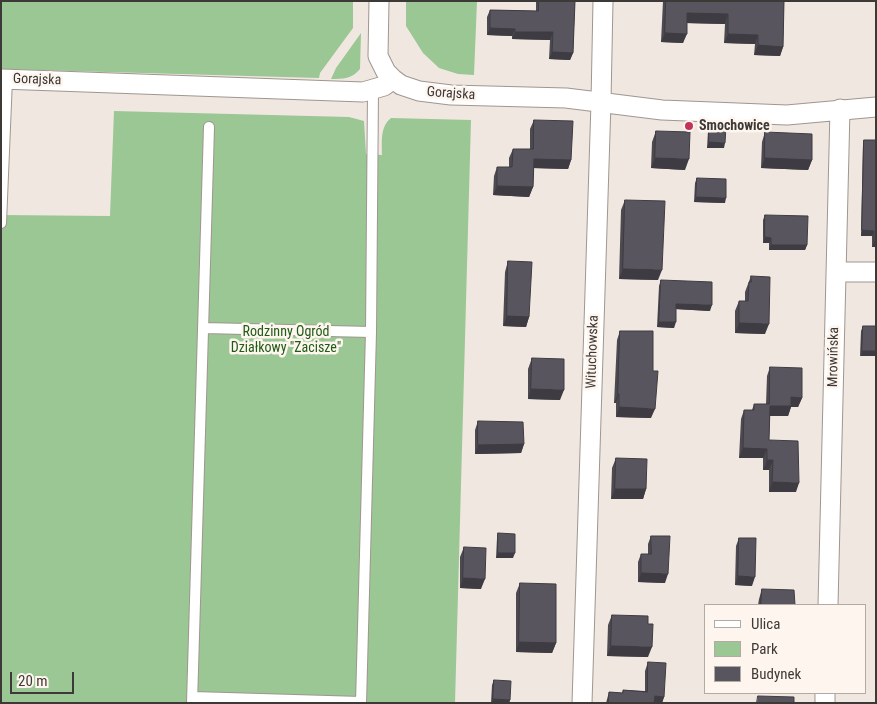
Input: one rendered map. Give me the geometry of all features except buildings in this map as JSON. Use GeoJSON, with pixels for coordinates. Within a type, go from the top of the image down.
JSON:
{"type":"FeatureCollection","features":[{"type":"Feature","properties":{"kind":"street"},"geometry":{"type":"LineString","coordinates":[[379,1],[378,56],[386,72],[393,79]]}},
{"type":"Feature","properties":{"kind":"street","name":"Wituchowska"},"geometry":{"type":"LineString","coordinates":[[582,703],[603,1]]}},
{"type":"Feature","properties":{"kind":"street","name":"Gorajska"},"geometry":{"type":"LineString","coordinates":[[4,79],[363,92],[384,86],[393,79],[401,85],[418,91],[436,94],[566,98],[662,110],[787,115],[876,107]]}},
{"type":"Feature","properties":{"kind":"street","name":"Mrowińska"},"geometry":{"type":"LineString","coordinates":[[828,604],[840,109]]}},
{"type":"Feature","properties":{"kind":"street"},"geometry":{"type":"LineString","coordinates":[[836,272],[876,272]]}},
{"type":"Feature","properties":{"kind":"lane"},"geometry":{"type":"LineString","coordinates":[[1,223],[4,79]]}},
{"type":"Feature","properties":{"kind":"lane"},"geometry":{"type":"LineString","coordinates":[[210,127],[193,700],[361,703],[371,332],[373,90]]}},
{"type":"Feature","properties":{"kind":"lane"},"geometry":{"type":"LineString","coordinates":[[204,328],[371,332]]}},
{"type":"Feature","properties":{"kind":"green space"},"geometry":{"type":"Polygon","coordinates":[[[1,1],[353,1],[353,28],[320,73],[319,78],[1,69],[1,1]]]}},
{"type":"Feature","properties":{"kind":"green space"},"geometry":{"type":"Polygon","coordinates":[[[406,1],[477,1],[474,75],[458,74],[439,68],[423,53],[406,26],[406,1]]]}},
{"type":"Feature","properties":{"kind":"green space"},"geometry":{"type":"Polygon","coordinates":[[[361,33],[360,69],[350,77],[331,79],[336,68],[361,33]]]}},
{"type":"Feature","properties":{"kind":"green space","name":"Rodzinny Ogród Działkowy \"Zacisze\""},"geometry":{"type":"Polygon","coordinates":[[[114,111],[349,117],[364,121],[366,154],[382,155],[383,130],[391,118],[471,120],[455,703],[1,703],[1,215],[110,216],[114,111]]]}},
{"type":"Feature","properties":{"kind":"place","name":"Smochowice"},"geometry":{"type":"Point","coordinates":[689,126]}}]}
